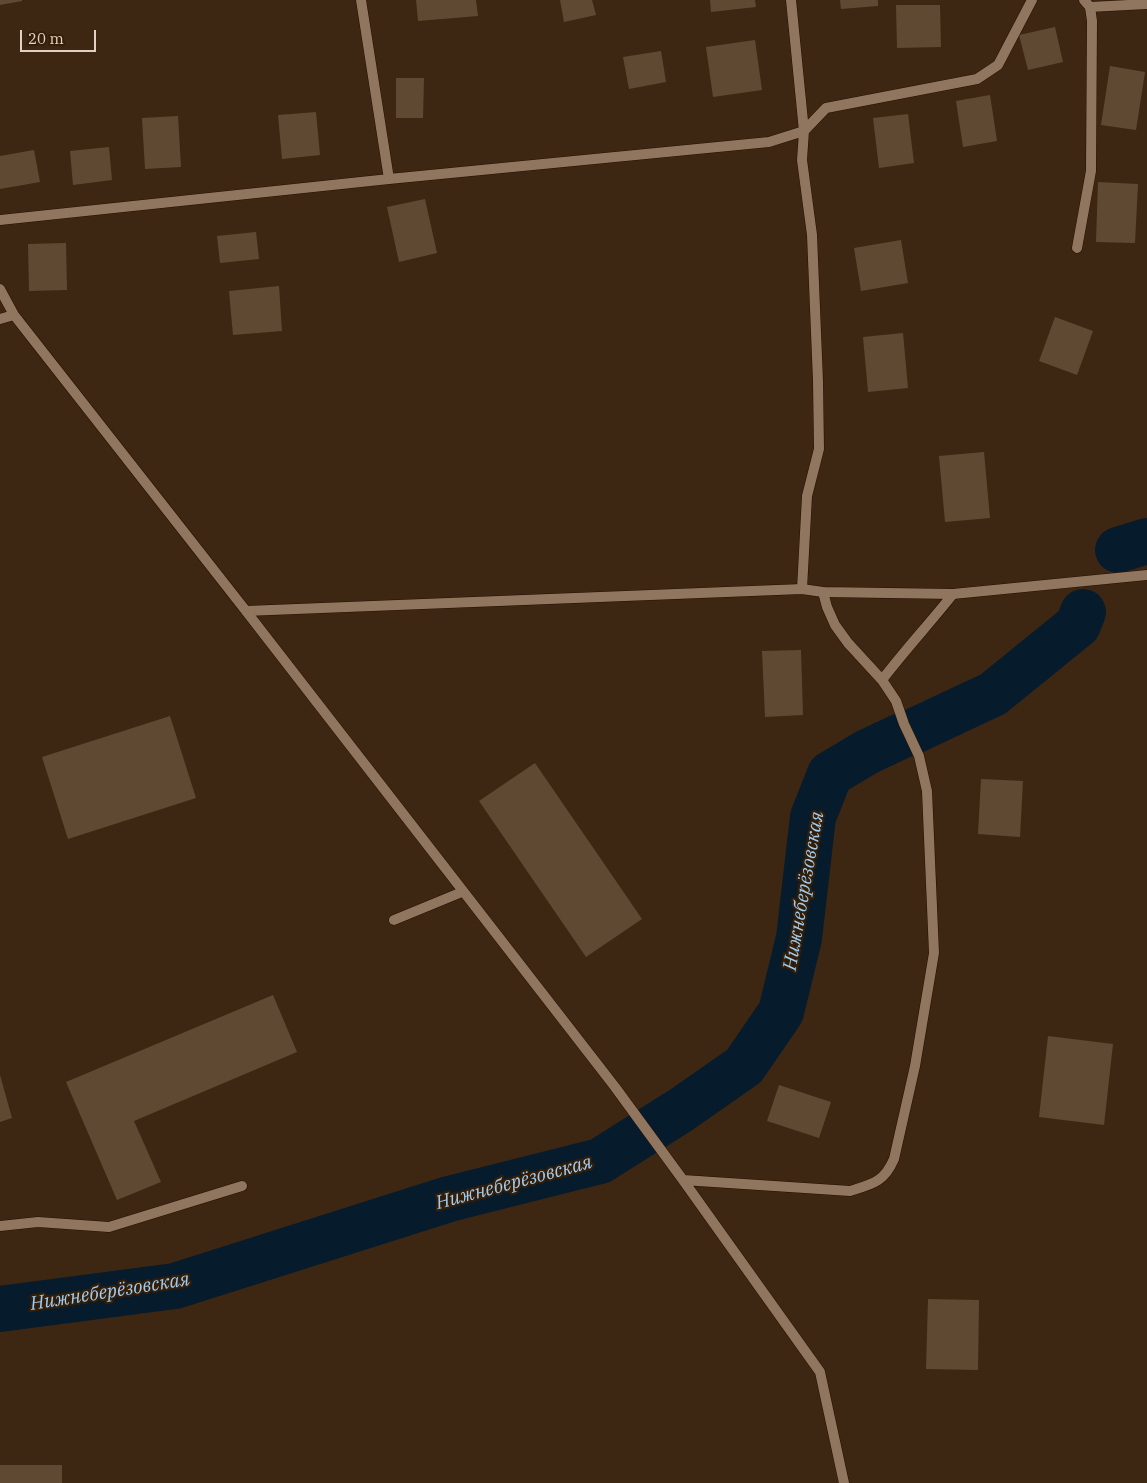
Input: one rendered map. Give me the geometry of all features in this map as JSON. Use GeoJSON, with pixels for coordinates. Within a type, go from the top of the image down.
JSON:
{"type":"FeatureCollection","features":[{"type":"Feature","properties":{"kind":"street"},"geometry":{"type":"LineString","coordinates":[[361,0],[389,179]]}},
{"type":"Feature","properties":{"kind":"street"},"geometry":{"type":"LineString","coordinates":[[791,0],[804,131],[802,160],[812,234],[818,381],[818,449],[807,496],[802,589]]}},
{"type":"Feature","properties":{"kind":"street"},"geometry":{"type":"LineString","coordinates":[[0,220],[389,179],[769,142],[804,131],[826,108],[977,79],[998,65],[1032,0]]}},
{"type":"Feature","properties":{"kind":"street"},"geometry":{"type":"LineString","coordinates":[[1077,248],[1091,171],[1092,21],[1087,4],[1147,4]]}},
{"type":"Feature","properties":{"kind":"street"},"geometry":{"type":"LineString","coordinates":[[0,289],[14,315],[615,1087],[684,1180],[820,1372],[844,1483]]}},
{"type":"Feature","properties":{"kind":"street"},"geometry":{"type":"LineString","coordinates":[[0,319],[14,315]]}},
{"type":"Feature","properties":{"kind":"street"},"geometry":{"type":"LineString","coordinates":[[246,611],[802,589],[823,592],[954,594],[1147,576]]}},
{"type":"Feature","properties":{"kind":"street"},"geometry":{"type":"LineString","coordinates":[[684,1180],[850,1191],[874,1183],[888,1173],[894,1159],[915,1066],[934,953],[927,791],[919,756],[896,701],[882,680],[848,643],[835,625],[823,592]]}},
{"type":"Feature","properties":{"kind":"street"},"geometry":{"type":"LineString","coordinates":[[882,680],[954,594]]}},
{"type":"Feature","properties":{"kind":"street"},"geometry":{"type":"LineString","coordinates":[[394,920],[462,892]]}},
{"type":"Feature","properties":{"kind":"street"},"geometry":{"type":"LineString","coordinates":[[0,1226],[38,1222],[109,1227],[242,1186]]}},
{"type":"Feature","properties":{"kind":"building"},"geometry":{"type":"Polygon","coordinates":[[[0,0],[22,0],[22,1],[0,5],[0,0]]]}},
{"type":"Feature","properties":{"kind":"building"},"geometry":{"type":"Polygon","coordinates":[[[416,0],[476,0],[478,16],[418,21],[416,0]]]}},
{"type":"Feature","properties":{"kind":"building"},"geometry":{"type":"Polygon","coordinates":[[[560,0],[592,0],[596,15],[564,22],[560,0]]]}},
{"type":"Feature","properties":{"kind":"building"},"geometry":{"type":"Polygon","coordinates":[[[710,0],[755,0],[756,7],[711,12],[710,0]]]}},
{"type":"Feature","properties":{"kind":"building"},"geometry":{"type":"Polygon","coordinates":[[[840,0],[878,0],[878,6],[841,9],[840,0]]]}},
{"type":"Feature","properties":{"kind":"building"},"geometry":{"type":"Polygon","coordinates":[[[896,5],[940,5],[941,47],[897,48],[896,5]]]}},
{"type":"Feature","properties":{"kind":"building"},"geometry":{"type":"Polygon","coordinates":[[[1055,27],[1063,62],[1028,70],[1019,35],[1055,27]]]}},
{"type":"Feature","properties":{"kind":"building"},"geometry":{"type":"Polygon","coordinates":[[[755,40],[762,90],[713,97],[706,47],[755,40]]]}},
{"type":"Feature","properties":{"kind":"building"},"geometry":{"type":"Polygon","coordinates":[[[661,51],[666,82],[629,89],[623,57],[661,51]]]}},
{"type":"Feature","properties":{"kind":"building"},"geometry":{"type":"Polygon","coordinates":[[[1110,66],[1145,72],[1136,130],[1101,125],[1110,66]]]}},
{"type":"Feature","properties":{"kind":"building"},"geometry":{"type":"Polygon","coordinates":[[[396,78],[424,78],[423,118],[396,118],[396,78]]]}},
{"type":"Feature","properties":{"kind":"building"},"geometry":{"type":"Polygon","coordinates":[[[990,95],[997,141],[963,147],[956,101],[990,95]]]}},
{"type":"Feature","properties":{"kind":"building"},"geometry":{"type":"Polygon","coordinates":[[[316,112],[320,155],[282,159],[278,115],[316,112]]]}},
{"type":"Feature","properties":{"kind":"building"},"geometry":{"type":"Polygon","coordinates":[[[908,114],[914,163],[879,168],[873,118],[908,114]]]}},
{"type":"Feature","properties":{"kind":"building"},"geometry":{"type":"Polygon","coordinates":[[[178,116],[181,167],[145,169],[142,118],[178,116]]]}},
{"type":"Feature","properties":{"kind":"building"},"geometry":{"type":"Polygon","coordinates":[[[109,147],[112,180],[73,185],[70,151],[109,147]]]}},
{"type":"Feature","properties":{"kind":"building"},"geometry":{"type":"Polygon","coordinates":[[[34,150],[40,182],[0,189],[0,156],[34,150]]]}},
{"type":"Feature","properties":{"kind":"building"},"geometry":{"type":"Polygon","coordinates":[[[1098,182],[1138,184],[1135,243],[1096,242],[1098,182]]]}},
{"type":"Feature","properties":{"kind":"building"},"geometry":{"type":"Polygon","coordinates":[[[425,199],[437,253],[399,262],[387,207],[425,199]]]}},
{"type":"Feature","properties":{"kind":"building"},"geometry":{"type":"Polygon","coordinates":[[[256,232],[259,259],[220,263],[217,236],[256,232]]]}},
{"type":"Feature","properties":{"kind":"building"},"geometry":{"type":"Polygon","coordinates":[[[901,240],[908,283],[861,291],[854,248],[901,240]]]}},
{"type":"Feature","properties":{"kind":"building"},"geometry":{"type":"Polygon","coordinates":[[[66,243],[67,290],[29,291],[28,244],[66,243]]]}},
{"type":"Feature","properties":{"kind":"building"},"geometry":{"type":"Polygon","coordinates":[[[279,286],[282,331],[233,335],[229,291],[279,286]]]}},
{"type":"Feature","properties":{"kind":"building"},"geometry":{"type":"Polygon","coordinates":[[[1055,317],[1093,331],[1077,375],[1039,361],[1055,317]]]}},
{"type":"Feature","properties":{"kind":"building"},"geometry":{"type":"Polygon","coordinates":[[[903,333],[908,388],[868,392],[863,337],[903,333]]]}},
{"type":"Feature","properties":{"kind":"building"},"geometry":{"type":"Polygon","coordinates":[[[984,452],[990,518],[945,522],[939,456],[984,452]]]}},
{"type":"Feature","properties":{"kind":"building"},"geometry":{"type":"Polygon","coordinates":[[[801,650],[803,715],[765,717],[762,651],[801,650]]]}},
{"type":"Feature","properties":{"kind":"building"},"geometry":{"type":"Polygon","coordinates":[[[170,716],[196,798],[68,839],[42,757],[170,716]]]}},
{"type":"Feature","properties":{"kind":"building"},"geometry":{"type":"Polygon","coordinates":[[[535,763],[642,919],[586,957],[479,801],[535,763]]]}},
{"type":"Feature","properties":{"kind":"building"},"geometry":{"type":"Polygon","coordinates":[[[981,779],[1023,781],[1020,837],[978,834],[981,779]]]}},
{"type":"Feature","properties":{"kind":"building"},"geometry":{"type":"Polygon","coordinates":[[[273,995],[297,1052],[134,1121],[161,1182],[117,1200],[66,1082],[273,995]]]}},
{"type":"Feature","properties":{"kind":"building"},"geometry":{"type":"Polygon","coordinates":[[[1048,1036],[1113,1044],[1104,1125],[1039,1117],[1048,1036]]]}},
{"type":"Feature","properties":{"kind":"building"},"geometry":{"type":"Polygon","coordinates":[[[0,1075],[12,1118],[0,1122],[0,1075]]]}},
{"type":"Feature","properties":{"kind":"building"},"geometry":{"type":"Polygon","coordinates":[[[779,1085],[831,1102],[819,1138],[767,1121],[779,1085]]]}},
{"type":"Feature","properties":{"kind":"building"},"geometry":{"type":"Polygon","coordinates":[[[928,1299],[979,1300],[978,1370],[926,1369],[928,1299]]]}},
{"type":"Feature","properties":{"kind":"building"},"geometry":{"type":"Polygon","coordinates":[[[0,1465],[62,1465],[62,1483],[0,1483],[0,1465]]]}},
{"type":"Feature","properties":{"kind":"waterway","name":"Нижнеберёзовская"},"geometry":{"type":"LineString","coordinates":[[1118,550],[1147,541]]}},
{"type":"Feature","properties":{"kind":"waterway","name":"Нижнеберёзовская"},"geometry":{"type":"LineString","coordinates":[[912,732],[993,694],[1078,625],[1083,612]]}},
{"type":"Feature","properties":{"kind":"waterway","name":"Нижнеберёзовская"},"geometry":{"type":"LineString","coordinates":[[0,1309],[175,1286],[449,1199],[600,1161],[681,1110],[744,1066],[781,1012],[799,938],[813,817],[830,774],[867,752],[901,736]]}}]}
